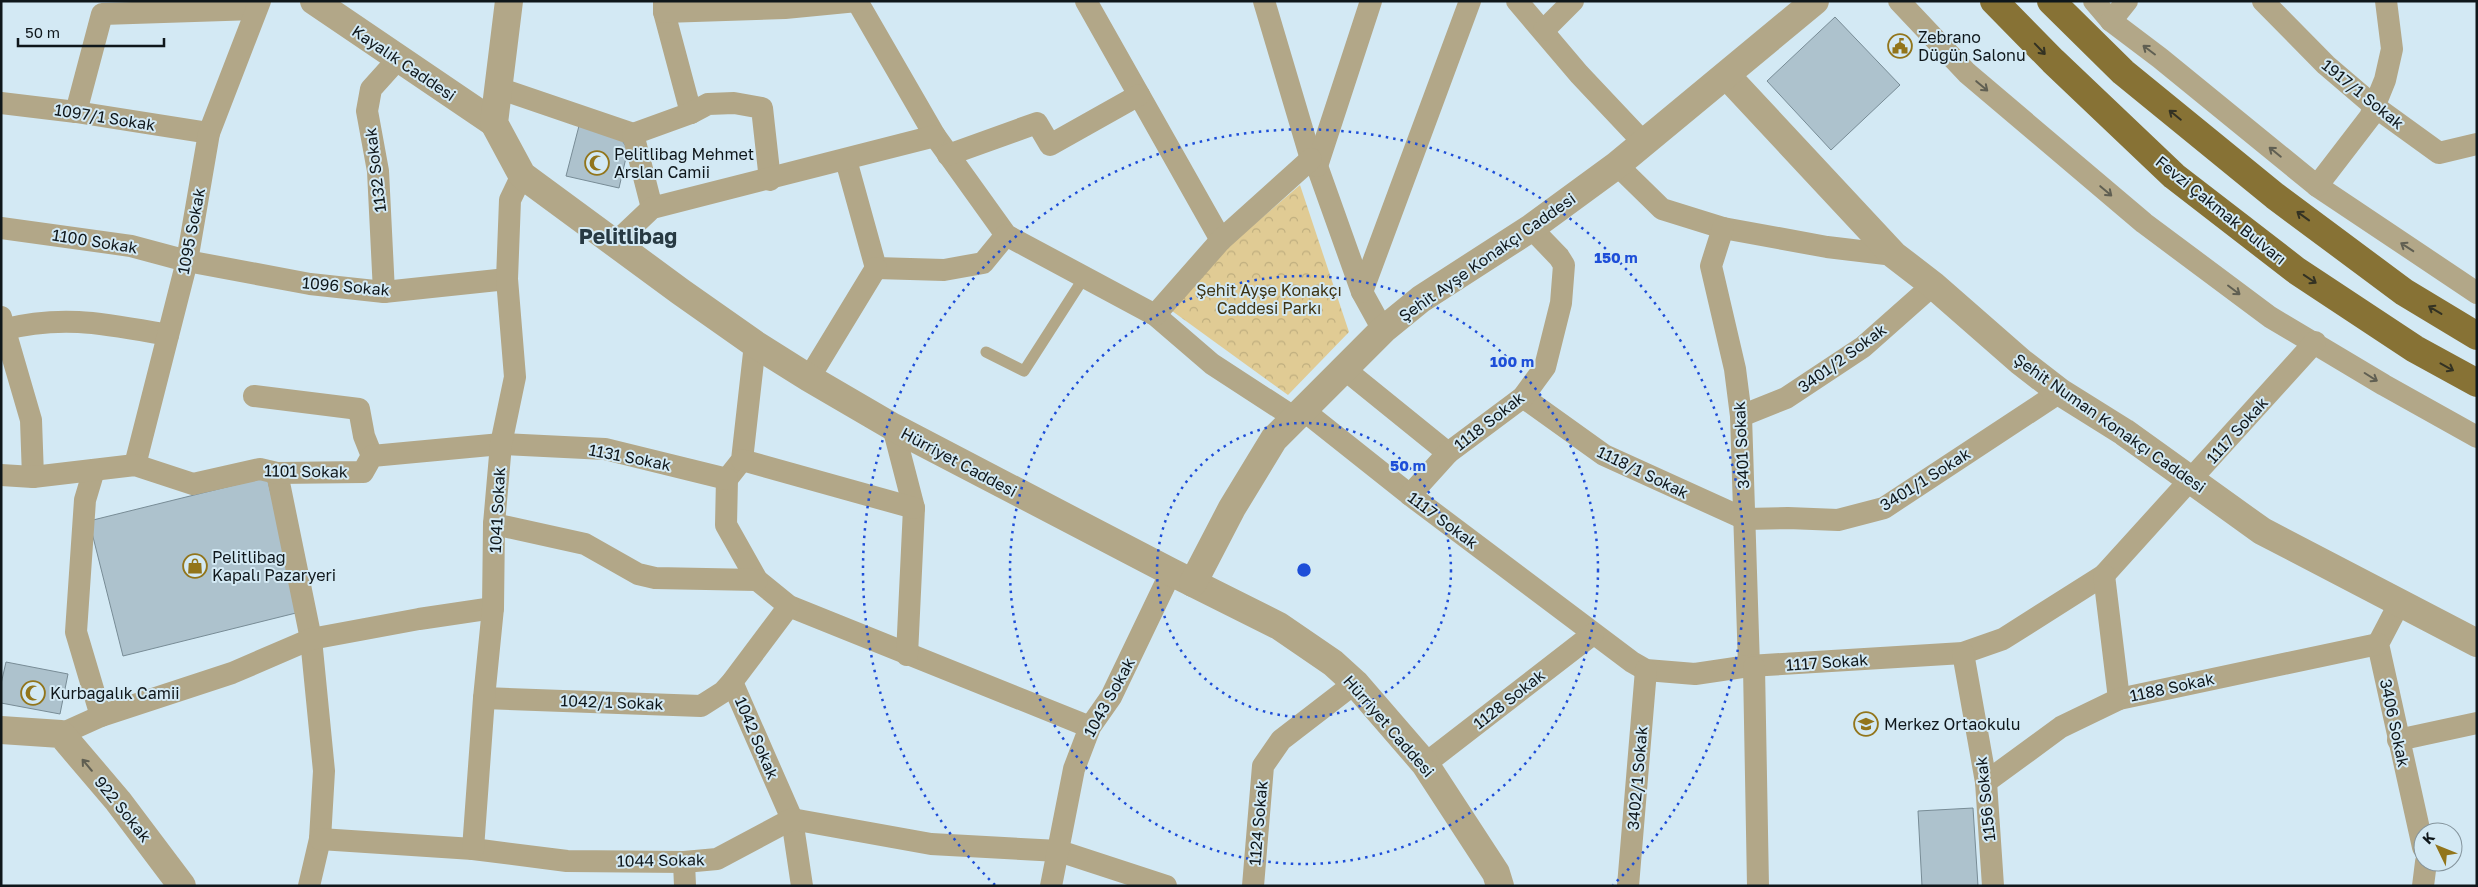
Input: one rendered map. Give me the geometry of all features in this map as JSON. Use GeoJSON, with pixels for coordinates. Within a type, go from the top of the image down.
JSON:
{"type":"FeatureCollection","features":[{"type":"Feature","properties":{"kind":"main road","name":"Fevzi Çakmak Bulvarı"},"geometry":{"type":"LineString","coordinates":[[1994,1],[2053,61],[2174,176],[2297,271],[2415,349],[2477,383]]}},
{"type":"Feature","properties":{"kind":"main road"},"geometry":{"type":"LineString","coordinates":[[2051,1],[2123,72],[2275,196],[2404,292],[2477,336]]}},
{"type":"Feature","properties":{"kind":"street","name":"Kayalık Caddesi"},"geometry":{"type":"LineString","coordinates":[[314,1],[494,122]]}},
{"type":"Feature","properties":{"kind":"street"},"geometry":{"type":"LineString","coordinates":[[494,122],[509,1]]}},
{"type":"Feature","properties":{"kind":"street"},"geometry":{"type":"LineString","coordinates":[[692,113],[664,7],[785,8],[857,1],[935,136],[1006,235],[984,263],[944,270],[876,268]]}},
{"type":"Feature","properties":{"kind":"street"},"geometry":{"type":"LineString","coordinates":[[1086,1],[1221,240]]}},
{"type":"Feature","properties":{"kind":"street"},"geometry":{"type":"LineString","coordinates":[[1264,1],[1314,162],[1362,292],[1383,330]]}},
{"type":"Feature","properties":{"kind":"street"},"geometry":{"type":"LineString","coordinates":[[1155,314],[1221,240],[1314,162],[1371,1]]}},
{"type":"Feature","properties":{"kind":"street"},"geometry":{"type":"LineString","coordinates":[[1362,292],[1470,1]]}},
{"type":"Feature","properties":{"kind":"street"},"geometry":{"type":"LineString","coordinates":[[1517,1],[1580,74],[1645,144]]}},
{"type":"Feature","properties":{"kind":"street"},"geometry":{"type":"LineString","coordinates":[[1544,30],[1573,1]]}},
{"type":"Feature","properties":{"kind":"street","name":"Şehit Ayşe Konakçı Caddesi"},"geometry":{"type":"LineString","coordinates":[[1182,578],[1232,508],[1274,439],[1383,330],[1421,299],[1531,228],[1645,144],[1816,1]]}},
{"type":"Feature","properties":{"kind":"street"},"geometry":{"type":"LineString","coordinates":[[1899,1],[1967,73],[2144,223],[2270,317],[2315,342],[2384,385],[2477,437]]}},
{"type":"Feature","properties":{"kind":"street"},"geometry":{"type":"LineString","coordinates":[[2094,1],[2111,21],[2160,58],[2317,186],[2477,293]]}},
{"type":"Feature","properties":{"kind":"street"},"geometry":{"type":"LineString","coordinates":[[2111,21],[2127,1]]}},
{"type":"Feature","properties":{"kind":"street","name":"1917/1 Sokak"},"geometry":{"type":"LineString","coordinates":[[2263,1],[2326,65],[2374,106],[2439,153],[2477,144]]}},
{"type":"Feature","properties":{"kind":"street"},"geometry":{"type":"LineString","coordinates":[[2317,186],[2370,117],[2385,80],[2392,49],[2386,1]]}},
{"type":"Feature","properties":{"kind":"street"},"geometry":{"type":"LineString","coordinates":[[76,112],[102,14],[258,5]]}},
{"type":"Feature","properties":{"kind":"street","name":"1095 Sokak"},"geometry":{"type":"LineString","coordinates":[[135,465],[187,261],[209,133],[258,5]]}},
{"type":"Feature","properties":{"kind":"street","name":"1132 Sokak"},"geometry":{"type":"LineString","coordinates":[[384,292],[378,171],[367,111],[371,89],[398,59]]}},
{"type":"Feature","properties":{"kind":"street","name":"Şehit Numan Konakçı Caddesi"},"geometry":{"type":"LineString","coordinates":[[1727,76],[1894,255],[2021,362],[2060,392],[2124,432],[2262,531],[2477,643]]}},
{"type":"Feature","properties":{"kind":"street"},"geometry":{"type":"LineString","coordinates":[[498,88],[633,134],[692,113],[708,104],[734,102],[762,108],[770,180]]}},
{"type":"Feature","properties":{"kind":"street"},"geometry":{"type":"LineString","coordinates":[[948,155],[1037,123],[1050,144],[1139,95]]}},
{"type":"Feature","properties":{"kind":"street","name":"1097/1 Sokak"},"geometry":{"type":"LineString","coordinates":[[1,102],[209,133]]}},
{"type":"Feature","properties":{"kind":"street","name":"Hürriyet Caddesi"},"geometry":{"type":"LineString","coordinates":[[494,122],[522,175],[614,244],[755,344],[893,427],[1182,578],[1279,626],[1333,663],[1355,683],[1425,764],[1496,873],[1500,886]]}},
{"type":"Feature","properties":{"kind":"street"},"geometry":{"type":"LineString","coordinates":[[633,134],[652,208]]}},
{"type":"Feature","properties":{"kind":"street"},"geometry":{"type":"LineString","coordinates":[[614,244],[652,208],[770,180],[935,136]]}},
{"type":"Feature","properties":{"kind":"street"},"geometry":{"type":"LineString","coordinates":[[809,378],[876,268],[846,160]]}},
{"type":"Feature","properties":{"kind":"street"},"geometry":{"type":"LineString","coordinates":[[1617,165],[1662,209],[1723,228],[1827,247],[1894,255]]}},
{"type":"Feature","properties":{"kind":"street","name":"1041 Sokak"},"geometry":{"type":"LineString","coordinates":[[473,849],[484,698],[494,608],[494,524],[500,444],[515,377],[507,279],[510,200],[522,175]]}},
{"type":"Feature","properties":{"kind":"street","name":"1100 Sokak"},"geometry":{"type":"LineString","coordinates":[[1,228],[131,246],[187,261]]}},
{"type":"Feature","properties":{"kind":"street","name":"1118 Sokak"},"geometry":{"type":"LineString","coordinates":[[1410,495],[1448,453],[1523,397],[1545,366],[1561,303],[1564,265],[1559,257],[1531,228]]}},
{"type":"Feature","properties":{"kind":"street","name":"3401 Sokak"},"geometry":{"type":"LineString","coordinates":[[1723,228],[1711,266],[1735,368],[1741,416],[1758,886]]}},
{"type":"Feature","properties":{"kind":"street","name":"1117 Sokak"},"geometry":{"type":"LineString","coordinates":[[1006,235],[1155,314],[1212,364],[1299,414],[1410,495],[1593,634],[1646,670],[1695,674],[1751,667],[1964,653],[2003,639],[2104,575],[2315,342]]}},
{"type":"Feature","properties":{"kind":"street","name":"1096 Sokak"},"geometry":{"type":"LineString","coordinates":[[187,261],[310,284],[384,292],[507,279]]}},
{"type":"Feature","properties":{"kind":"street","name":"3401/2 Sokak"},"geometry":{"type":"LineString","coordinates":[[1741,416],[1786,398],[1863,347],[1933,286]]}},
{"type":"Feature","properties":{"kind":"street"},"geometry":{"type":"LineString","coordinates":[[33,477],[31,420],[3,325],[42,321],[87,321],[168,335]]}},
{"type":"Feature","properties":{"kind":"street"},"geometry":{"type":"LineString","coordinates":[[755,344],[742,460],[727,479],[726,525],[756,580],[789,606],[906,655],[1090,727]]}},
{"type":"Feature","properties":{"kind":"street","name":"1118 Sokak"},"geometry":{"type":"LineString","coordinates":[[1343,368],[1448,453]]}},
{"type":"Feature","properties":{"kind":"street","name":"3401/1 Sokak"},"geometry":{"type":"LineString","coordinates":[[1745,519],[1838,520],[1884,508],[2060,392]]}},
{"type":"Feature","properties":{"kind":"street"},"geometry":{"type":"LineString","coordinates":[[254,396],[358,409],[364,436],[372,456],[500,444]]}},
{"type":"Feature","properties":{"kind":"street","name":"1118/1 Sokak"},"geometry":{"type":"LineString","coordinates":[[1523,397],[1604,455],[1745,519]]}},
{"type":"Feature","properties":{"kind":"street"},"geometry":{"type":"LineString","coordinates":[[893,427],[914,508],[906,655]]}},
{"type":"Feature","properties":{"kind":"street","name":"1131 Sokak"},"geometry":{"type":"LineString","coordinates":[[500,444],[605,449],[727,479]]}},
{"type":"Feature","properties":{"kind":"street","name":"1101 Sokak"},"geometry":{"type":"LineString","coordinates":[[135,465],[193,484],[260,469],[277,473],[363,472],[372,456]]}},
{"type":"Feature","properties":{"kind":"street"},"geometry":{"type":"LineString","coordinates":[[742,460],[914,508]]}},
{"type":"Feature","properties":{"kind":"street"},"geometry":{"type":"LineString","coordinates":[[1,474],[33,477],[135,465]]}},
{"type":"Feature","properties":{"kind":"street"},"geometry":{"type":"LineString","coordinates":[[94,470],[85,500],[76,632],[101,716]]}},
{"type":"Feature","properties":{"kind":"street"},"geometry":{"type":"LineString","coordinates":[[277,473],[311,639],[324,771],[320,839],[309,886]]}},
{"type":"Feature","properties":{"kind":"street"},"geometry":{"type":"LineString","coordinates":[[494,524],[585,544],[638,574],[655,578],[756,580]]}},
{"type":"Feature","properties":{"kind":"street"},"geometry":{"type":"LineString","coordinates":[[2104,575],[2118,698]]}},
{"type":"Feature","properties":{"kind":"street","name":"1043 Sokak"},"geometry":{"type":"LineString","coordinates":[[1051,886],[1074,769],[1090,727],[1111,697],[1182,578]]}},
{"type":"Feature","properties":{"kind":"street"},"geometry":{"type":"LineString","coordinates":[[2378,644],[2400,602]]}},
{"type":"Feature","properties":{"kind":"street","name":"1042 Sokak"},"geometry":{"type":"LineString","coordinates":[[789,606],[732,682],[792,820],[802,886]]}},
{"type":"Feature","properties":{"kind":"street"},"geometry":{"type":"LineString","coordinates":[[1,730],[61,734],[101,716],[232,673],[311,639],[419,619],[494,608]]}},
{"type":"Feature","properties":{"kind":"street","name":"1128 Sokak"},"geometry":{"type":"LineString","coordinates":[[1425,764],[1593,634]]}},
{"type":"Feature","properties":{"kind":"street","name":"1188 Sokak"},"geometry":{"type":"LineString","coordinates":[[1986,782],[2061,727],[2118,698],[2378,644]]}},
{"type":"Feature","properties":{"kind":"street","name":"3406 Sokak"},"geometry":{"type":"LineString","coordinates":[[2378,644],[2417,822]]}},
{"type":"Feature","properties":{"kind":"street","name":"1156 Sokak"},"geometry":{"type":"LineString","coordinates":[[1964,653],[1986,782],[1993,886]]}},
{"type":"Feature","properties":{"kind":"street","name":"3402/1 Sokak"},"geometry":{"type":"LineString","coordinates":[[1628,886],[1646,670]]}},
{"type":"Feature","properties":{"kind":"street","name":"1042/1 Sokak"},"geometry":{"type":"LineString","coordinates":[[484,698],[701,706],[723,692],[732,682]]}},
{"type":"Feature","properties":{"kind":"street","name":"1124 Sokak"},"geometry":{"type":"LineString","coordinates":[[1253,886],[1263,766],[1280,740],[1355,683]]}},
{"type":"Feature","properties":{"kind":"street"},"geometry":{"type":"LineString","coordinates":[[2398,740],[2477,723]]}},
{"type":"Feature","properties":{"kind":"street","name":"922 Sokak"},"geometry":{"type":"LineString","coordinates":[[61,734],[118,801],[182,886]]}},
{"type":"Feature","properties":{"kind":"street"},"geometry":{"type":"LineString","coordinates":[[792,820],[931,844],[1059,850],[1166,886]]}},
{"type":"Feature","properties":{"kind":"street","name":"1044 Sokak"},"geometry":{"type":"LineString","coordinates":[[320,839],[473,849],[567,861],[684,862],[717,859],[792,820]]}},
{"type":"Feature","properties":{"kind":"street"},"geometry":{"type":"LineString","coordinates":[[684,862],[685,886]]}},
{"type":"Feature","properties":{"kind":"street"},"geometry":{"type":"LineString","coordinates":[[2423,886],[2425,872]]}},
{"type":"Feature","properties":{"kind":"lane"},"geometry":{"type":"LineString","coordinates":[[986,352],[1024,371],[1085,276]]}},
{"type":"Feature","properties":{"kind":"green space","name":"Şehit Ayşe Konakçı Caddesi Parkı"},"geometry":{"type":"Polygon","coordinates":[[[1300,185],[1349,332],[1288,395],[1168,308],[1231,244],[1300,185]]]}},
{"type":"Feature","properties":{"kind":"building"},"geometry":{"type":"Polygon","coordinates":[[[1835,17],[1900,85],[1831,150],[1767,81],[1835,17]]]}},
{"type":"Feature","properties":{"kind":"building","name":"Pelitlibağ Mehmet Arslan Camii"},"geometry":{"type":"Polygon","coordinates":[[[580,122],[615,131],[628,149],[619,188],[566,176],[580,122]]]}},
{"type":"Feature","properties":{"kind":"building","name":"Pelitlibağ Kapalı Pazaryeri"},"geometry":{"type":"Polygon","coordinates":[[[267,477],[300,612],[123,656],[89,521],[267,477]]]}},
{"type":"Feature","properties":{"kind":"building","name":"Kurbağalık Camii"},"geometry":{"type":"Polygon","coordinates":[[[6,662],[68,674],[60,714],[1,703],[1,684],[6,662]]]}},
{"type":"Feature","properties":{"kind":"building"},"geometry":{"type":"Polygon","coordinates":[[[1973,808],[1978,886],[1922,886],[1918,811],[1973,808]]]}},
{"type":"Feature","properties":{"kind":"place","name":"Zebrano Düğün Salonu"},"geometry":{"type":"Point","coordinates":[1900,46]}},
{"type":"Feature","properties":{"kind":"place","name":"Pelitlibağ Mehmet Arslan Camii"},"geometry":{"type":"Point","coordinates":[597,163]}},
{"type":"Feature","properties":{"kind":"place","name":"Pelitlibağ Kapalı Pazaryeri"},"geometry":{"type":"Point","coordinates":[195,566]}},
{"type":"Feature","properties":{"kind":"place","name":"Kurbağalık Camii"},"geometry":{"type":"Point","coordinates":[33,693]}},
{"type":"Feature","properties":{"kind":"place","name":"Merkez Ortaokulu"},"geometry":{"type":"Point","coordinates":[1866,724]}},
{"type":"Feature","properties":{"kind":"district","name":"Pelitlibağ"},"geometry":{"type":"Point","coordinates":[628,236]}}]}
